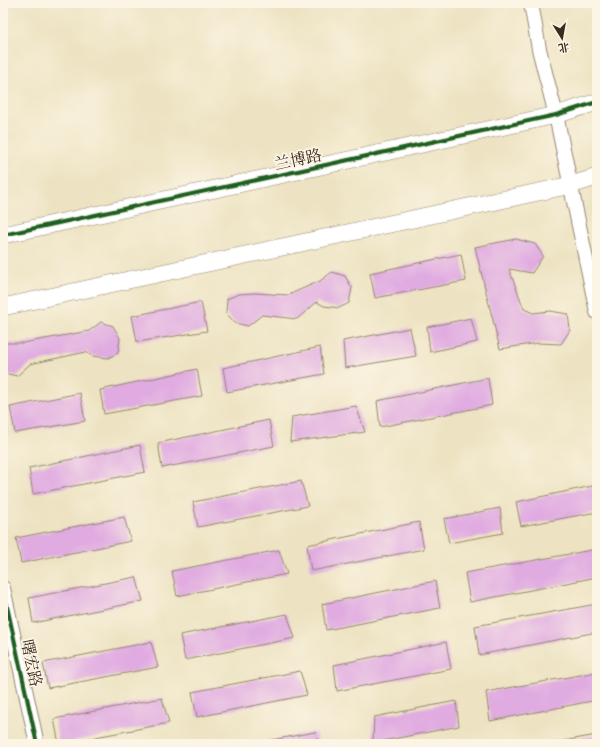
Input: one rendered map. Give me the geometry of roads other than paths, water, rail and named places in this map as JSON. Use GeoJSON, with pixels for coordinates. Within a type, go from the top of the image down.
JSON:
{"type":"FeatureCollection","features":[{"type":"Feature","properties":{"kind":"street"},"geometry":{"type":"LineString","coordinates":[[531,3],[539,49],[556,115],[597,312]]}},
{"type":"Feature","properties":{"kind":"street","name":"兰博路"},"geometry":{"type":"LineString","coordinates":[[3,235],[556,115],[597,102]]}},
{"type":"Feature","properties":{"kind":"street"},"geometry":{"type":"LineString","coordinates":[[3,307],[571,185],[597,177]]}},
{"type":"Feature","properties":{"kind":"street","name":"曙宏路"},"geometry":{"type":"LineString","coordinates":[[3,588],[37,744]]}}]}
